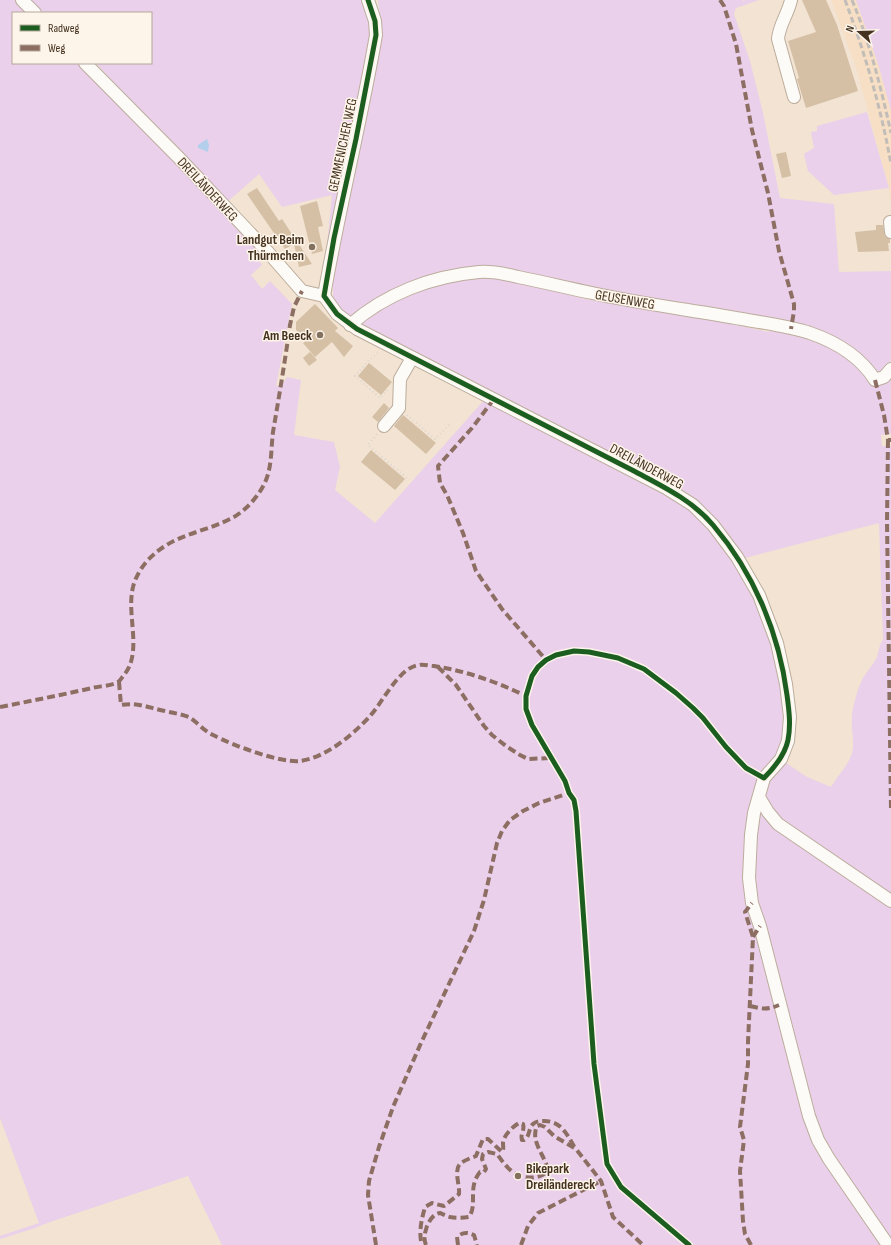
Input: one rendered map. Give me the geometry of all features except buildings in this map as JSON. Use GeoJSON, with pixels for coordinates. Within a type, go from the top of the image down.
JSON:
{"type":"FeatureCollection","features":[{"type":"Feature","properties":{"kind":"street"},"geometry":{"type":"LineString","coordinates":[[22,0],[34,12]]}},
{"type":"Feature","properties":{"kind":"street","name":"GEMMENICHER WEG"},"geometry":{"type":"LineString","coordinates":[[324,296],[334,238],[356,139],[376,35],[375,21],[368,0]]}},
{"type":"Feature","properties":{"kind":"street"},"geometry":{"type":"LineString","coordinates":[[791,0],[789,9],[778,32],[778,39],[794,97]]}},
{"type":"Feature","properties":{"kind":"street","name":"DREILÄNDERWEG"},"geometry":{"type":"LineString","coordinates":[[86,64],[182,161],[277,262],[302,291],[324,296],[336,314],[350,325],[666,488],[693,505],[713,525],[737,557],[759,595],[777,643],[786,684],[790,717],[788,741],[781,759],[764,778],[759,797]]}},
{"type":"Feature","properties":{"kind":"street","name":"GEUSENWEG"},"geometry":{"type":"LineString","coordinates":[[350,325],[361,315],[394,295],[419,285],[460,274],[482,272],[498,273],[553,283],[592,293],[759,322],[810,333],[843,348],[869,370],[875,380],[884,377],[891,369]]}},
{"type":"Feature","properties":{"kind":"street"},"geometry":{"type":"LineString","coordinates":[[384,426],[399,408],[400,379],[412,358]]}},
{"type":"Feature","properties":{"kind":"street"},"geometry":{"type":"LineString","coordinates":[[759,797],[768,812],[778,824],[891,901]]}},
{"type":"Feature","properties":{"kind":"street"},"geometry":{"type":"LineString","coordinates":[[759,797],[754,813],[751,835],[749,878],[752,903],[760,926],[809,1116],[818,1140],[829,1159],[888,1245]]}},
{"type":"Feature","properties":{"kind":"path"},"geometry":{"type":"LineString","coordinates":[[384,343],[379,352],[369,360],[355,376],[380,398],[395,381],[400,379]]}},
{"type":"Feature","properties":{"kind":"path"},"geometry":{"type":"LineString","coordinates":[[399,408],[435,439],[451,423]]}},
{"type":"Feature","properties":{"kind":"path"},"geometry":{"type":"LineString","coordinates":[[368,445],[407,478]]}},
{"type":"Feature","properties":{"kind":"shaded area"},"geometry":{"type":"Polygon","coordinates":[[[0,0],[15,0],[27,12],[12,12],[12,64],[78,64],[264,253],[258,259],[262,265],[251,275],[262,289],[270,281],[292,304],[276,386],[282,385],[287,377],[301,380],[294,435],[334,442],[340,467],[335,490],[375,523],[485,399],[585,451],[691,510],[711,527],[756,597],[773,644],[787,717],[783,761],[807,777],[831,787],[852,753],[852,714],[859,687],[863,678],[877,657],[883,640],[879,523],[745,558],[716,520],[359,326],[361,320],[385,304],[425,286],[490,275],[524,282],[585,299],[713,320],[769,332],[773,321],[488,269],[382,296],[353,315],[349,315],[338,309],[333,300],[333,280],[327,245],[332,195],[282,207],[259,174],[226,203],[154,128],[97,64],[152,64],[152,12],[43,12],[30,0],[361,0],[367,13],[380,22],[378,0],[759,0],[736,8],[734,14],[750,61],[763,113],[780,198],[834,204],[839,272],[891,271],[891,434],[881,435],[882,446],[891,446],[891,1245],[222,1245],[188,1176],[0,1239],[0,1236],[39,1223],[0,1118],[0,0]]]}},
{"type":"Feature","properties":{"kind":"shaded area"},"geometry":{"type":"Polygon","coordinates":[[[831,0],[856,0],[879,67],[891,111],[891,206],[889,188],[856,67],[831,0]]]}},
{"type":"Feature","properties":{"kind":"shaded area"},"geometry":{"type":"Polygon","coordinates":[[[856,0],[891,0],[891,111],[879,67],[856,0]]]}},
{"type":"Feature","properties":{"kind":"shaded area"},"geometry":{"type":"Polygon","coordinates":[[[867,112],[889,188],[834,195],[808,171],[804,154],[814,148],[811,132],[817,131],[817,126],[867,112]]]}},
{"type":"Feature","properties":{"kind":"water"},"geometry":{"type":"Polygon","coordinates":[[[207,139],[209,145],[208,152],[198,148],[198,145],[207,139]]]}},
{"type":"Feature","properties":{"kind":"railway"},"geometry":{"type":"LineString","coordinates":[[845,0],[872,81],[891,164]]}},
{"type":"Feature","properties":{"kind":"railway"},"geometry":{"type":"LineString","coordinates":[[852,0],[874,66],[891,133]]}},
{"type":"Feature","properties":{"kind":"marked path"},"geometry":{"type":"LineString","coordinates":[[720,0],[724,6],[736,44],[752,130],[768,193],[779,251],[794,304],[791,329]]}},
{"type":"Feature","properties":{"kind":"marked path"},"geometry":{"type":"LineString","coordinates":[[0,707],[109,685],[119,681],[130,666],[132,655],[133,633],[131,598],[138,573],[147,561],[166,545],[236,516],[256,497],[266,480],[269,468],[273,432],[290,325],[294,307],[302,291]]}},
{"type":"Feature","properties":{"kind":"marked path"},"geometry":{"type":"LineString","coordinates":[[875,380],[884,415],[888,440],[891,440]]}},
{"type":"Feature","properties":{"kind":"marked path"},"geometry":{"type":"LineString","coordinates":[[494,399],[472,428],[438,466],[440,483],[447,495],[463,533],[476,571],[502,609],[546,660]]}},
{"type":"Feature","properties":{"kind":"marked path"},"geometry":{"type":"LineString","coordinates":[[888,440],[887,522],[891,810]]}},
{"type":"Feature","properties":{"kind":"marked path"},"geometry":{"type":"LineString","coordinates":[[119,682],[121,705],[138,705],[186,716],[210,733],[232,744],[268,756],[291,761],[300,761],[319,755],[347,738],[370,716],[398,678],[412,667],[419,665],[446,668],[470,674],[504,686],[526,696]]}},
{"type":"Feature","properties":{"kind":"marked path"},"geometry":{"type":"LineString","coordinates":[[438,667],[456,685],[484,726],[492,735],[506,746],[528,759],[552,758]]}},
{"type":"Feature","properties":{"kind":"marked path"},"geometry":{"type":"LineString","coordinates":[[376,1245],[368,1195],[369,1181],[379,1147],[393,1107],[421,1043],[474,931],[484,900],[497,843],[502,831],[510,820],[523,811],[539,803],[569,793]]}},
{"type":"Feature","properties":{"kind":"marked path"},"geometry":{"type":"LineString","coordinates":[[751,1245],[745,1234],[743,1221],[740,1171],[744,1140],[740,1127],[748,1064],[753,937],[745,912],[752,903]]}},
{"type":"Feature","properties":{"kind":"marked path"},"geometry":{"type":"LineString","coordinates":[[753,937],[760,926]]}},
{"type":"Feature","properties":{"kind":"marked path"},"geometry":{"type":"LineString","coordinates":[[750,1006],[758,1008],[771,1008],[779,1005]]}},
{"type":"Feature","properties":{"kind":"marked path"},"geometry":{"type":"LineString","coordinates":[[421,1241],[422,1219],[425,1207],[432,1203],[444,1206],[459,1194],[457,1169],[461,1163],[476,1156],[483,1139],[488,1139],[502,1152],[505,1137],[516,1125],[519,1123],[523,1124],[522,1140],[524,1140],[526,1139],[533,1124],[544,1121],[555,1123],[560,1126],[575,1148]]}},
{"type":"Feature","properties":{"kind":"marked path"},"geometry":{"type":"LineString","coordinates":[[426,1245],[424,1238],[427,1226],[436,1214],[440,1213],[455,1218],[469,1217],[473,1207],[473,1190],[476,1178],[480,1172],[484,1172],[486,1169],[482,1159],[483,1154],[488,1152],[497,1154],[511,1171],[522,1176],[532,1178],[537,1177],[541,1176],[548,1170],[535,1138],[537,1126],[540,1125],[545,1127],[554,1136],[576,1149],[601,1181],[613,1217],[643,1245]]}},
{"type":"Feature","properties":{"kind":"marked path"},"geometry":{"type":"LineString","coordinates":[[521,1245],[528,1226],[538,1213],[601,1181]]}},
{"type":"Feature","properties":{"kind":"marked path"},"geometry":{"type":"LineString","coordinates":[[458,1245],[457,1237],[463,1233],[474,1235],[477,1245]]}},
{"type":"Feature","properties":{"kind":"cycle path"},"geometry":{"type":"LineString","coordinates":[[368,0],[375,21],[376,35],[356,139],[334,238],[324,296],[337,314],[357,329],[655,482],[696,508],[713,525],[741,563],[762,605],[778,649],[788,701],[789,734],[787,746],[782,756],[764,778],[746,768],[726,747],[703,718],[676,693],[644,669],[618,658],[589,652],[574,651],[556,655],[546,660],[538,667],[532,676],[526,696],[526,709],[532,725],[565,781],[569,793],[574,800],[576,811],[594,1064],[607,1164],[621,1187],[689,1245]]}},
{"type":"Feature","properties":{"kind":"place","name":"Landgut Beim Thürmchen"},"geometry":{"type":"Point","coordinates":[312,247]}},
{"type":"Feature","properties":{"kind":"place","name":"Am Beeck"},"geometry":{"type":"Point","coordinates":[320,335]}},
{"type":"Feature","properties":{"kind":"place","name":"Bikepark Dreiländereck"},"geometry":{"type":"Point","coordinates":[518,1176]}}]}
